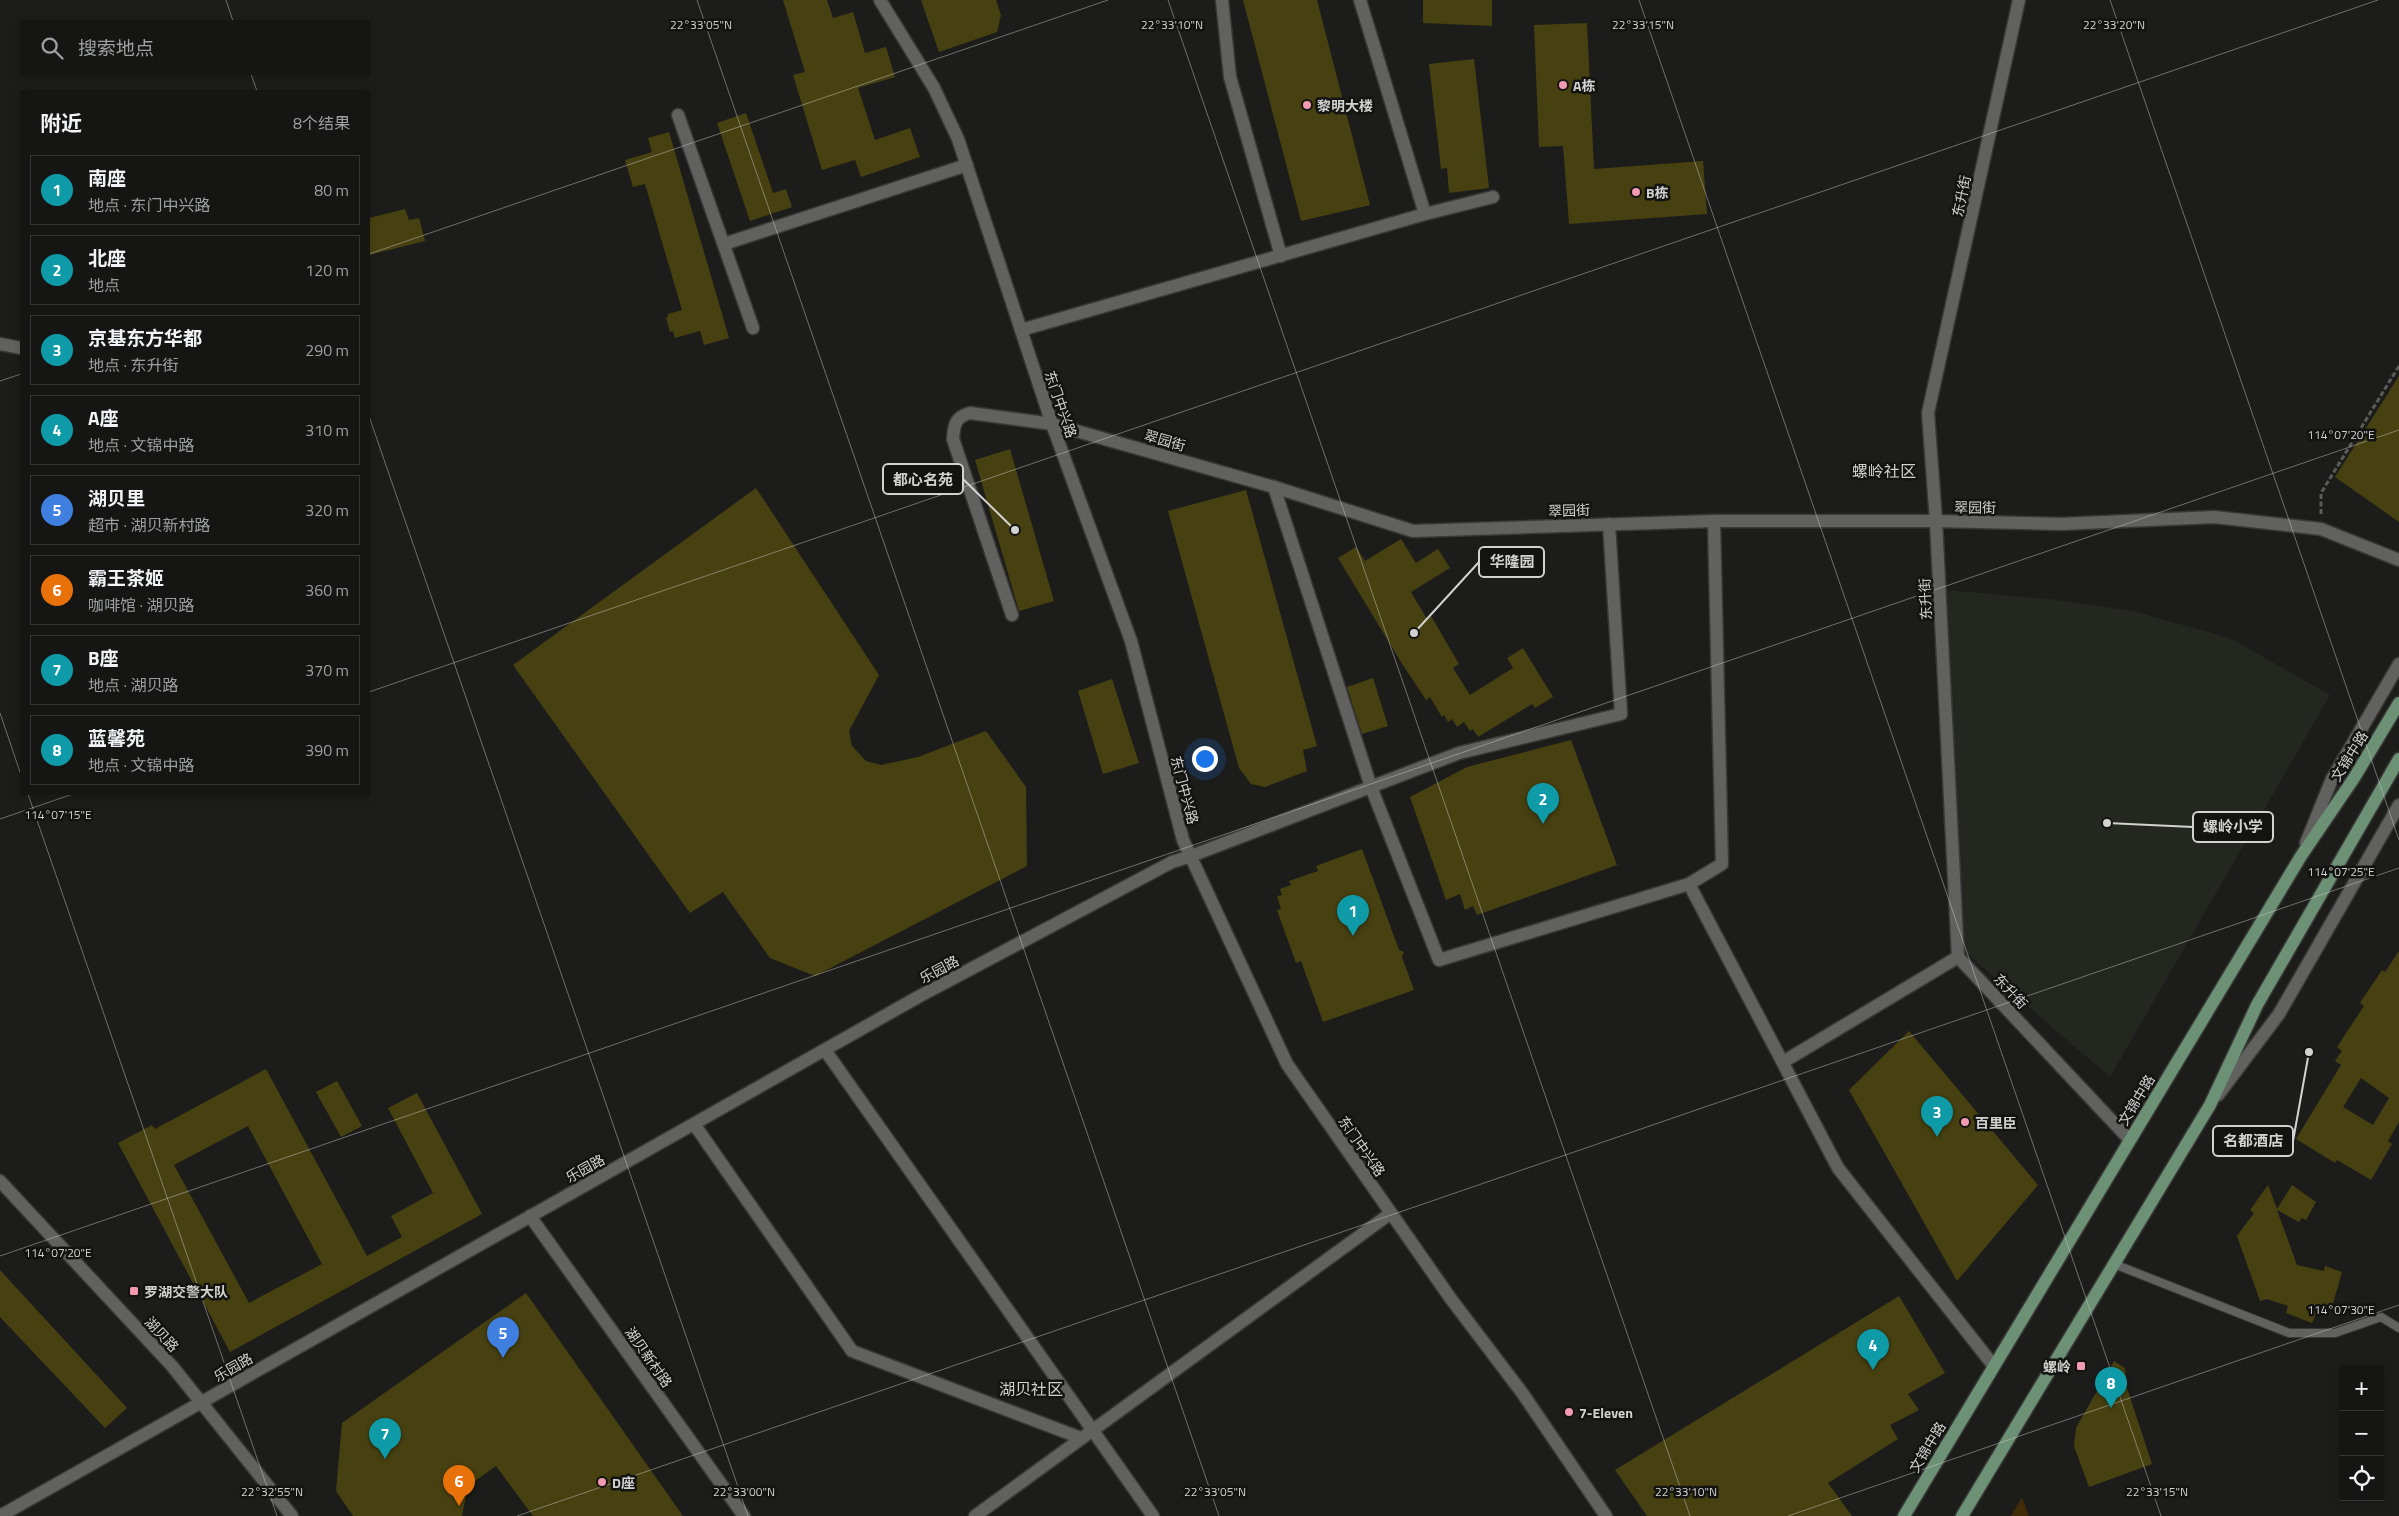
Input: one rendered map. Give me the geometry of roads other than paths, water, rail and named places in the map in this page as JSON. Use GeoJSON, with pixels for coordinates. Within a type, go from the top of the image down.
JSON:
{"type":"FeatureCollection","features":[{"type":"Feature","properties":{"kind":"main road","name":"文锦中路"},"geometry":{"type":"LineString","coordinates":[[1904,1516],[1993,1365],[2301,856],[2354,778],[2399,703]]}},
{"type":"Feature","properties":{"kind":"main road"},"geometry":{"type":"LineString","coordinates":[[1962,1516],[2210,1105],[2257,1005],[2399,759]]}},
{"type":"Feature","properties":{"kind":"street","name":"东门中兴路"},"geometry":{"type":"LineString","coordinates":[[880,0],[946,112],[968,165],[1052,424],[1131,641],[1183,840],[1287,1064],[1451,1299],[1523,1394],[1606,1516]]}},
{"type":"Feature","properties":{"kind":"street"},"geometry":{"type":"LineString","coordinates":[[1222,0],[1230,77],[1280,256]]}},
{"type":"Feature","properties":{"kind":"street"},"geometry":{"type":"LineString","coordinates":[[1360,0],[1425,214]]}},
{"type":"Feature","properties":{"kind":"street","name":"东升街"},"geometry":{"type":"LineString","coordinates":[[2019,0],[1928,412],[1936,521],[1958,957],[2129,1139]]}},
{"type":"Feature","properties":{"kind":"street"},"geometry":{"type":"LineString","coordinates":[[678,115],[753,328]]}},
{"type":"Feature","properties":{"kind":"street"},"geometry":{"type":"LineString","coordinates":[[724,244],[968,165]]}},
{"type":"Feature","properties":{"kind":"street"},"geometry":{"type":"LineString","coordinates":[[1021,330],[1425,214],[1493,197]]}},
{"type":"Feature","properties":{"kind":"street"},"geometry":{"type":"LineString","coordinates":[[0,344],[20,348]]}},
{"type":"Feature","properties":{"kind":"street","name":"翠园街"},"geometry":{"type":"LineString","coordinates":[[1012,614],[953,439],[954,425],[961,416],[970,414],[1052,424],[1274,487],[1412,531],[1714,521],[1936,521],[2061,524],[2214,517],[2321,529],[2399,560]]}},
{"type":"Feature","properties":{"kind":"street"},"geometry":{"type":"LineString","coordinates":[[1274,487],[1372,787],[1439,960],[1690,884],[1722,864],[1714,521]]}},
{"type":"Feature","properties":{"kind":"street","name":"乐园路"},"geometry":{"type":"LineString","coordinates":[[0,1516],[918,997],[1172,862],[1459,753],[1621,714],[1609,524]]}},
{"type":"Feature","properties":{"kind":"street"},"geometry":{"type":"LineString","coordinates":[[2301,856],[2332,779],[2399,664]]}},
{"type":"Feature","properties":{"kind":"street"},"geometry":{"type":"LineString","coordinates":[[2210,1105],[2279,1014],[2399,805]]}},
{"type":"Feature","properties":{"kind":"street"},"geometry":{"type":"LineString","coordinates":[[1690,884],[1838,1168],[1993,1365]]}},
{"type":"Feature","properties":{"kind":"street"},"geometry":{"type":"LineString","coordinates":[[1782,1062],[1958,957]]}},
{"type":"Feature","properties":{"kind":"street"},"geometry":{"type":"LineString","coordinates":[[825,1050],[1153,1516]]}},
{"type":"Feature","properties":{"kind":"street"},"geometry":{"type":"LineString","coordinates":[[694,1124],[852,1352],[1081,1438]]}},
{"type":"Feature","properties":{"kind":"street","name":"湖贝路"},"geometry":{"type":"LineString","coordinates":[[0,1181],[172,1366],[292,1516]]}},
{"type":"Feature","properties":{"kind":"street"},"geometry":{"type":"LineString","coordinates":[[975,1516],[1391,1212]]}},
{"type":"Feature","properties":{"kind":"street","name":"湖贝新村路"},"geometry":{"type":"LineString","coordinates":[[530,1216],[744,1516]]}},
{"type":"Feature","properties":{"kind":"lane"},"geometry":{"type":"LineString","coordinates":[[2114,1264],[2289,1333],[2335,1333],[2381,1317],[2399,1328]]}},
{"type":"Feature","properties":{"kind":"place","name":"A栋"},"geometry":{"type":"Point","coordinates":[1563,85]}},
{"type":"Feature","properties":{"kind":"place","name":"黎明大楼"},"geometry":{"type":"Point","coordinates":[1307,105]}},
{"type":"Feature","properties":{"kind":"place","name":"B栋"},"geometry":{"type":"Point","coordinates":[1636,192]}},
{"type":"Feature","properties":{"kind":"place","name":"都心名苑"},"geometry":{"type":"Point","coordinates":[1015,530]}},
{"type":"Feature","properties":{"kind":"place","name":"华隆园"},"geometry":{"type":"Point","coordinates":[1414,633]}},
{"type":"Feature","properties":{"kind":"place","name":"螺岭小学"},"geometry":{"type":"Point","coordinates":[2107,823]}},
{"type":"Feature","properties":{"kind":"place","name":"北座"},"geometry":{"type":"Point","coordinates":[1543,824]}},
{"type":"Feature","properties":{"kind":"place","name":"南座"},"geometry":{"type":"Point","coordinates":[1353,936]}},
{"type":"Feature","properties":{"kind":"place","name":"名都酒店"},"geometry":{"type":"Point","coordinates":[2309,1052]}},
{"type":"Feature","properties":{"kind":"place","name":"百里臣"},"geometry":{"type":"Point","coordinates":[1965,1122]}},
{"type":"Feature","properties":{"kind":"place","name":"京基东方华都"},"geometry":{"type":"Point","coordinates":[1937,1137]}},
{"type":"Feature","properties":{"kind":"place","name":"罗湖交警大队"},"geometry":{"type":"Point","coordinates":[134,1291]}},
{"type":"Feature","properties":{"kind":"place","name":"湖贝里"},"geometry":{"type":"Point","coordinates":[503,1358]}},
{"type":"Feature","properties":{"kind":"place","name":"螺岭"},"geometry":{"type":"Point","coordinates":[2081,1366]}},
{"type":"Feature","properties":{"kind":"place","name":"A座"},"geometry":{"type":"Point","coordinates":[1873,1370]}},
{"type":"Feature","properties":{"kind":"place","name":"蓝馨苑"},"geometry":{"type":"Point","coordinates":[2111,1408]}},
{"type":"Feature","properties":{"kind":"place","name":"7-Eleven"},"geometry":{"type":"Point","coordinates":[1569,1412]}},
{"type":"Feature","properties":{"kind":"place","name":"B座"},"geometry":{"type":"Point","coordinates":[385,1459]}},
{"type":"Feature","properties":{"kind":"place","name":"D座"},"geometry":{"type":"Point","coordinates":[602,1482]}},
{"type":"Feature","properties":{"kind":"place","name":"霸王茶姬"},"geometry":{"type":"Point","coordinates":[459,1506]}},
{"type":"Feature","properties":{"kind":"district","name":"螺岭社区"},"geometry":{"type":"Point","coordinates":[1884,471]}},
{"type":"Feature","properties":{"kind":"district","name":"湖贝社区"},"geometry":{"type":"Point","coordinates":[1031,1389]}}]}
